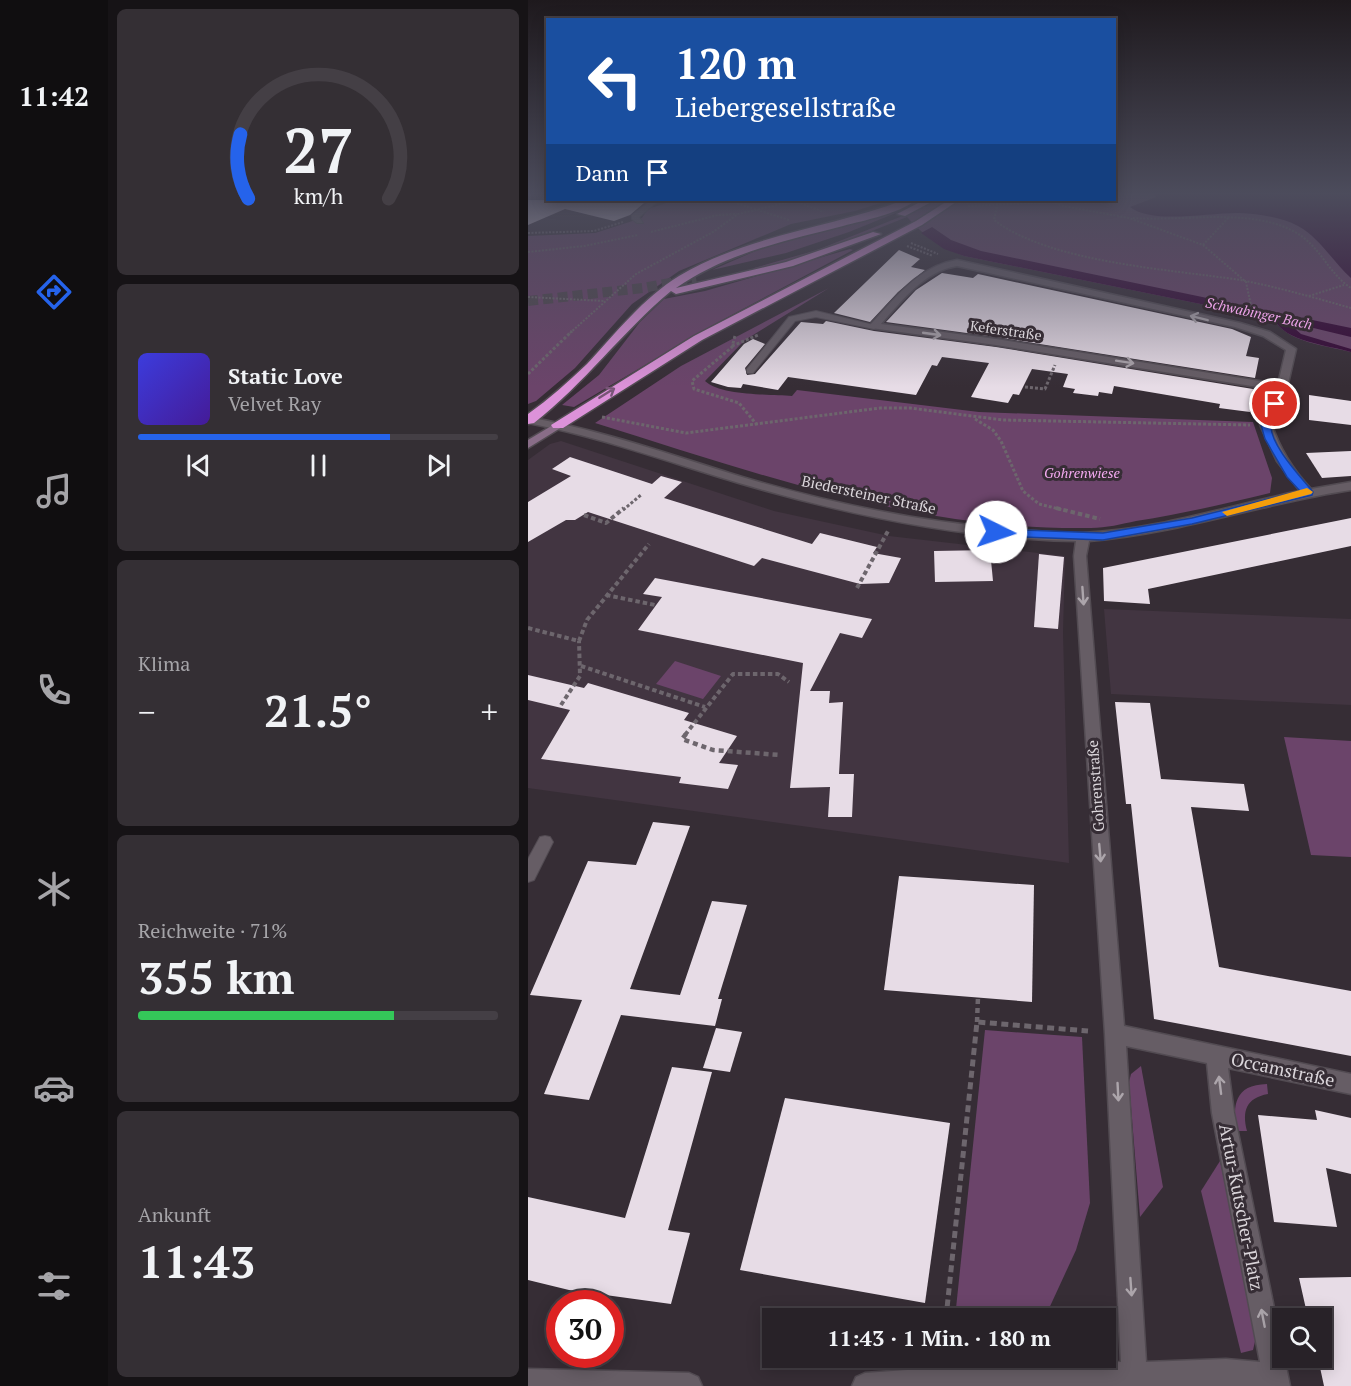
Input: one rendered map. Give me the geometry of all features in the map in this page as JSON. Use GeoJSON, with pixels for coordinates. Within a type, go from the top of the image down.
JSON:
{"type":"FeatureCollection","features":[{"type":"Feature","properties":{"kind":"highway"},"geometry":{"type":"LineString","coordinates":[[528,420],[578,380],[643,307],[686,277],[730,258]]}},
{"type":"Feature","properties":{"kind":"highway"},"geometry":{"type":"LineString","coordinates":[[696,278],[775,258]]}},
{"type":"Feature","properties":{"kind":"highway"},"geometry":{"type":"LineString","coordinates":[[676,291],[744,277],[808,258]]}},
{"type":"Feature","properties":{"kind":"highway"},"geometry":{"type":"LineString","coordinates":[[558,425],[698,338],[852,258]]}},
{"type":"Feature","properties":{"kind":"main road"},"geometry":{"type":"LineString","coordinates":[[528,445],[558,425]]}},
{"type":"Feature","properties":{"kind":"street"},"geometry":{"type":"LineString","coordinates":[[874,326],[930,270],[944,263],[957,263],[1256,332],[1281,341],[1291,349],[1282,388],[1266,425],[1281,460],[1308,492]]}},
{"type":"Feature","properties":{"kind":"street","name":"Keferstraße"},"geometry":{"type":"LineString","coordinates":[[874,326],[1060,352],[1282,388]]}},
{"type":"Feature","properties":{"kind":"street","name":"Biedersteiner Straße"},"geometry":{"type":"LineString","coordinates":[[528,420],[591,432],[802,497],[896,520],[980,531],[1083,537],[1192,521],[1308,492],[1351,486]]}},
{"type":"Feature","properties":{"kind":"street","name":"Gohrenstraße"},"geometry":{"type":"LineString","coordinates":[[1083,537],[1080,556],[1115,1034]]}},
{"type":"Feature","properties":{"kind":"street"},"geometry":{"type":"LineString","coordinates":[[1134,1374],[1132,1305],[1115,1034],[1216,1055]]}},
{"type":"Feature","properties":{"kind":"street","name":"Occamstraße"},"geometry":{"type":"LineString","coordinates":[[1216,1055],[1351,1084]]}},
{"type":"Feature","properties":{"kind":"street","name":"Artur-Kutscher-Platz"},"geometry":{"type":"LineString","coordinates":[[865,1386],[948,1380],[1226,1372],[1276,1381],[1223,1113],[1216,1055]]}},
{"type":"Feature","properties":{"kind":"street"},"geometry":{"type":"LineString","coordinates":[[528,1382],[689,1386]]}},
{"type":"Feature","properties":{"kind":"lane","name":"Keferstraße"},"geometry":{"type":"LineString","coordinates":[[750,371],[792,320],[816,315],[874,326]]}},
{"type":"Feature","properties":{"kind":"lane"},"geometry":{"type":"LineString","coordinates":[[528,875],[546,842]]}},
{"type":"Feature","properties":{"kind":"path"},"geometry":{"type":"LineString","coordinates":[[528,374],[604,301],[636,274],[663,258]]}},
{"type":"Feature","properties":{"kind":"path"},"geometry":{"type":"LineString","coordinates":[[936,258],[944,263]]}},
{"type":"Feature","properties":{"kind":"path"},"geometry":{"type":"LineString","coordinates":[[942,258],[944,263]]}},
{"type":"Feature","properties":{"kind":"path"},"geometry":{"type":"LineString","coordinates":[[1098,258],[1246,282],[1351,308]]}},
{"type":"Feature","properties":{"kind":"path"},"geometry":{"type":"LineString","coordinates":[[1218,258],[1246,282],[1251,304]]}},
{"type":"Feature","properties":{"kind":"path"},"geometry":{"type":"LineString","coordinates":[[1321,258],[1345,285],[1351,288]]}},
{"type":"Feature","properties":{"kind":"path"},"geometry":{"type":"LineString","coordinates":[[1309,296],[1345,285]]}},
{"type":"Feature","properties":{"kind":"path"},"geometry":{"type":"LineString","coordinates":[[528,297],[604,301]]}},
{"type":"Feature","properties":{"kind":"path"},"geometry":{"type":"LineString","coordinates":[[739,327],[732,347],[692,381],[694,389],[742,403],[751,411],[757,425]]}},
{"type":"Feature","properties":{"kind":"path"},"geometry":{"type":"LineString","coordinates":[[1025,387],[1046,389],[1060,352]]}},
{"type":"Feature","properties":{"kind":"path"},"geometry":{"type":"LineString","coordinates":[[601,417],[686,433],[880,408],[910,408],[972,417],[1266,425]]}},
{"type":"Feature","properties":{"kind":"path"},"geometry":{"type":"LineString","coordinates":[[972,417],[993,430],[1001,441],[1023,491],[1039,504],[1105,520]]}},
{"type":"Feature","properties":{"kind":"path"},"geometry":{"type":"LineString","coordinates":[[584,515],[606,523],[641,495]]}},
{"type":"Feature","properties":{"kind":"path"},"geometry":{"type":"LineString","coordinates":[[857,588],[889,531]]}},
{"type":"Feature","properties":{"kind":"path"},"geometry":{"type":"LineString","coordinates":[[561,705],[579,684],[581,666],[579,641],[587,620],[649,544]]}},
{"type":"Feature","properties":{"kind":"path"},"geometry":{"type":"LineString","coordinates":[[606,595],[655,605]]}},
{"type":"Feature","properties":{"kind":"path"},"geometry":{"type":"LineString","coordinates":[[528,628],[579,641]]}},
{"type":"Feature","properties":{"kind":"path"},"geometry":{"type":"LineString","coordinates":[[581,666],[705,707]]}},
{"type":"Feature","properties":{"kind":"path"},"geometry":{"type":"LineString","coordinates":[[780,755],[713,750],[682,739],[728,677],[733,674],[778,674],[789,682]]}},
{"type":"Feature","properties":{"kind":"path"},"geometry":{"type":"LineString","coordinates":[[947,1308],[978,997]]}},
{"type":"Feature","properties":{"kind":"path"},"geometry":{"type":"LineString","coordinates":[[977,1022],[1088,1031]]}},
{"type":"Feature","properties":{"kind":"shaded area"},"geometry":{"type":"Polygon","coordinates":[[[561,441],[774,511],[889,536],[1065,556],[1063,633],[1069,863],[528,788],[528,460],[550,444],[561,441]]]}},
{"type":"Feature","properties":{"kind":"shaded area"},"geometry":{"type":"Polygon","coordinates":[[[1104,609],[1351,619],[1351,705],[1111,694],[1104,609]]]}},
{"type":"Feature","properties":{"kind":"green space"},"geometry":{"type":"Polygon","coordinates":[[[528,258],[711,258],[679,271],[632,304],[575,368],[536,401],[528,404],[528,258]]]}},
{"type":"Feature","properties":{"kind":"green space"},"geometry":{"type":"Polygon","coordinates":[[[740,258],[766,258],[712,270],[740,258]]]}},
{"type":"Feature","properties":{"kind":"green space"},"geometry":{"type":"Polygon","coordinates":[[[790,258],[799,258],[755,270],[754,268],[790,258]]]}},
{"type":"Feature","properties":{"kind":"green space"},"geometry":{"type":"Polygon","coordinates":[[[820,258],[839,258],[713,325],[574,407],[562,405],[599,375],[640,322],[664,299],[705,291],[820,258]]]}},
{"type":"Feature","properties":{"kind":"green space"},"geometry":{"type":"Polygon","coordinates":[[[972,258],[1351,258],[1351,352],[1297,338],[1287,333],[1274,319],[972,258]]]}},
{"type":"Feature","properties":{"kind":"green space","name":"Gohrenwiese"},"geometry":{"type":"Polygon","coordinates":[[[829,288],[745,340],[705,381],[712,386],[733,392],[792,396],[797,390],[979,412],[1253,422],[1272,478],[1270,493],[1186,512],[1091,528],[1027,526],[963,520],[901,510],[839,496],[595,423],[681,366],[829,288]]]}},
{"type":"Feature","properties":{"kind":"green space"},"geometry":{"type":"Polygon","coordinates":[[[675,661],[721,676],[703,699],[656,684],[675,661]]]}},
{"type":"Feature","properties":{"kind":"green space"},"geometry":{"type":"Polygon","coordinates":[[[1284,737],[1351,741],[1351,857],[1311,855],[1284,737]]]}},
{"type":"Feature","properties":{"kind":"green space"},"geometry":{"type":"Polygon","coordinates":[[[985,1030],[1082,1037],[1090,1203],[1076,1250],[1049,1308],[956,1308],[985,1030]]]}},
{"type":"Feature","properties":{"kind":"green space"},"geometry":{"type":"Polygon","coordinates":[[[1141,1066],[1163,1187],[1140,1217],[1129,1082],[1131,1074],[1141,1066]]]}},
{"type":"Feature","properties":{"kind":"green space"},"geometry":{"type":"Polygon","coordinates":[[[1267,1084],[1268,1094],[1255,1099],[1247,1106],[1245,1117],[1247,1131],[1236,1131],[1235,1113],[1238,1098],[1248,1088],[1267,1084]]]}},
{"type":"Feature","properties":{"kind":"green space"},"geometry":{"type":"Polygon","coordinates":[[[1220,1161],[1257,1333],[1253,1350],[1241,1353],[1201,1191],[1220,1161]]]}},
{"type":"Feature","properties":{"kind":"green space"},"geometry":{"type":"Polygon","coordinates":[[[1121,1312],[1116,1334],[1116,1313],[1121,1312]]]}},
{"type":"Feature","properties":{"kind":"water","name":"Schwabinger Bach"},"geometry":{"type":"Polygon","coordinates":[[[972,258],[1013,258],[1351,328],[1351,337],[1301,325],[1293,327],[1301,334],[1351,349],[1351,352],[1297,338],[1287,333],[1274,319],[972,258]]]}},
{"type":"Feature","properties":{"kind":"water"},"geometry":{"type":"Polygon","coordinates":[[[1332,258],[1351,258],[1351,278],[1332,258]]]}},
{"type":"Feature","properties":{"kind":"building"},"geometry":{"type":"Polygon","coordinates":[[[891,258],[920,259],[911,267],[925,270],[898,292],[870,322],[834,313],[891,258]]]}},
{"type":"Feature","properties":{"kind":"building"},"geometry":{"type":"Polygon","coordinates":[[[942,273],[973,278],[978,274],[1232,329],[1251,337],[1246,356],[1259,358],[1255,378],[886,322],[916,290],[942,273]]]}},
{"type":"Feature","properties":{"kind":"building"},"geometry":{"type":"Polygon","coordinates":[[[826,321],[874,331],[996,347],[1253,389],[1250,412],[1219,408],[1220,404],[1114,386],[1112,394],[1099,392],[1098,396],[1073,393],[1075,389],[1063,387],[1068,374],[1032,369],[1019,395],[1013,394],[1008,403],[971,397],[989,363],[942,357],[937,366],[932,365],[916,395],[788,377],[778,390],[743,384],[741,388],[728,387],[711,382],[744,344],[753,339],[765,344],[745,368],[747,375],[755,374],[801,322],[823,324],[826,321]]]}},
{"type":"Feature","properties":{"kind":"building"},"geometry":{"type":"Polygon","coordinates":[[[1309,395],[1351,401],[1351,425],[1309,420],[1309,395]]]}},
{"type":"Feature","properties":{"kind":"building"},"geometry":{"type":"Polygon","coordinates":[[[1351,451],[1351,476],[1322,478],[1306,453],[1351,451]]]}},
{"type":"Feature","properties":{"kind":"building"},"geometry":{"type":"Polygon","coordinates":[[[570,457],[652,484],[661,476],[682,482],[664,498],[812,544],[820,533],[877,547],[873,553],[901,558],[889,583],[860,584],[762,558],[754,566],[588,512],[575,520],[566,520],[528,542],[528,502],[571,476],[552,469],[570,457]]]}},
{"type":"Feature","properties":{"kind":"building"},"geometry":{"type":"Polygon","coordinates":[[[1351,518],[1351,546],[1148,589],[1150,604],[1104,601],[1103,568],[1351,518]]]}},
{"type":"Feature","properties":{"kind":"building"},"geometry":{"type":"Polygon","coordinates":[[[990,550],[993,581],[935,582],[934,551],[990,550]]]}},
{"type":"Feature","properties":{"kind":"building"},"geometry":{"type":"Polygon","coordinates":[[[1039,554],[1064,557],[1058,629],[1034,627],[1039,554]]]}},
{"type":"Feature","properties":{"kind":"building"},"geometry":{"type":"Polygon","coordinates":[[[655,578],[872,619],[862,638],[840,633],[810,691],[830,691],[829,703],[843,702],[839,774],[854,774],[852,817],[828,817],[830,787],[790,788],[803,663],[638,630],[662,597],[643,594],[655,578]]]}},
{"type":"Feature","properties":{"kind":"building"},"geometry":{"type":"Polygon","coordinates":[[[528,675],[584,688],[588,683],[689,713],[684,720],[737,736],[719,763],[738,765],[728,789],[679,783],[681,777],[541,759],[570,710],[528,700],[528,675]]]}},
{"type":"Feature","properties":{"kind":"building"},"geometry":{"type":"Polygon","coordinates":[[[1115,702],[1150,703],[1161,779],[1244,784],[1249,811],[1191,807],[1219,967],[1351,991],[1351,1056],[1154,1019],[1131,804],[1126,804],[1115,702]]]}},
{"type":"Feature","properties":{"kind":"building"},"geometry":{"type":"Polygon","coordinates":[[[653,822],[690,826],[630,989],[680,995],[712,901],[747,905],[718,999],[722,999],[715,1026],[621,1015],[589,1100],[544,1094],[582,1000],[530,995],[588,861],[636,865],[653,822]]]}},
{"type":"Feature","properties":{"kind":"building"},"geometry":{"type":"Polygon","coordinates":[[[899,876],[1034,885],[1032,1002],[884,990],[899,876]]]}},
{"type":"Feature","properties":{"kind":"building"},"geometry":{"type":"Polygon","coordinates":[[[716,1028],[742,1032],[730,1072],[703,1068],[716,1028]]]}},
{"type":"Feature","properties":{"kind":"building"},"geometry":{"type":"Polygon","coordinates":[[[672,1067],[712,1072],[668,1230],[690,1233],[671,1304],[624,1298],[624,1290],[569,1290],[528,1280],[528,1197],[625,1218],[672,1067]]]}},
{"type":"Feature","properties":{"kind":"building"},"geometry":{"type":"Polygon","coordinates":[[[785,1098],[950,1123],[925,1303],[740,1270],[785,1098]]]}},
{"type":"Feature","properties":{"kind":"building"},"geometry":{"type":"Polygon","coordinates":[[[1315,1110],[1351,1118],[1351,1174],[1326,1168],[1337,1227],[1274,1222],[1258,1115],[1317,1120],[1315,1110]]]}},
{"type":"Feature","properties":{"kind":"building"},"geometry":{"type":"Polygon","coordinates":[[[1351,1277],[1351,1386],[1324,1386],[1320,1368],[1332,1368],[1332,1308],[1306,1308],[1299,1278],[1351,1277]]]}},
{"type":"Feature","properties":{"kind":"tunnel"},"geometry":{"type":"LineString","coordinates":[[528,301],[643,288],[696,278]]}},
{"type":"Feature","properties":{"kind":"slow traffic"},"geometry":{"type":"LineString","coordinates":[[1227,512],[1307,492]]}},
{"type":"Feature","properties":{"kind":"route"},"geometry":{"type":"LineString","coordinates":[[996,532],[1103,536],[1192,521],[1308,492],[1293,477],[1270,439],[1266,425],[1275,404]]}}]}
